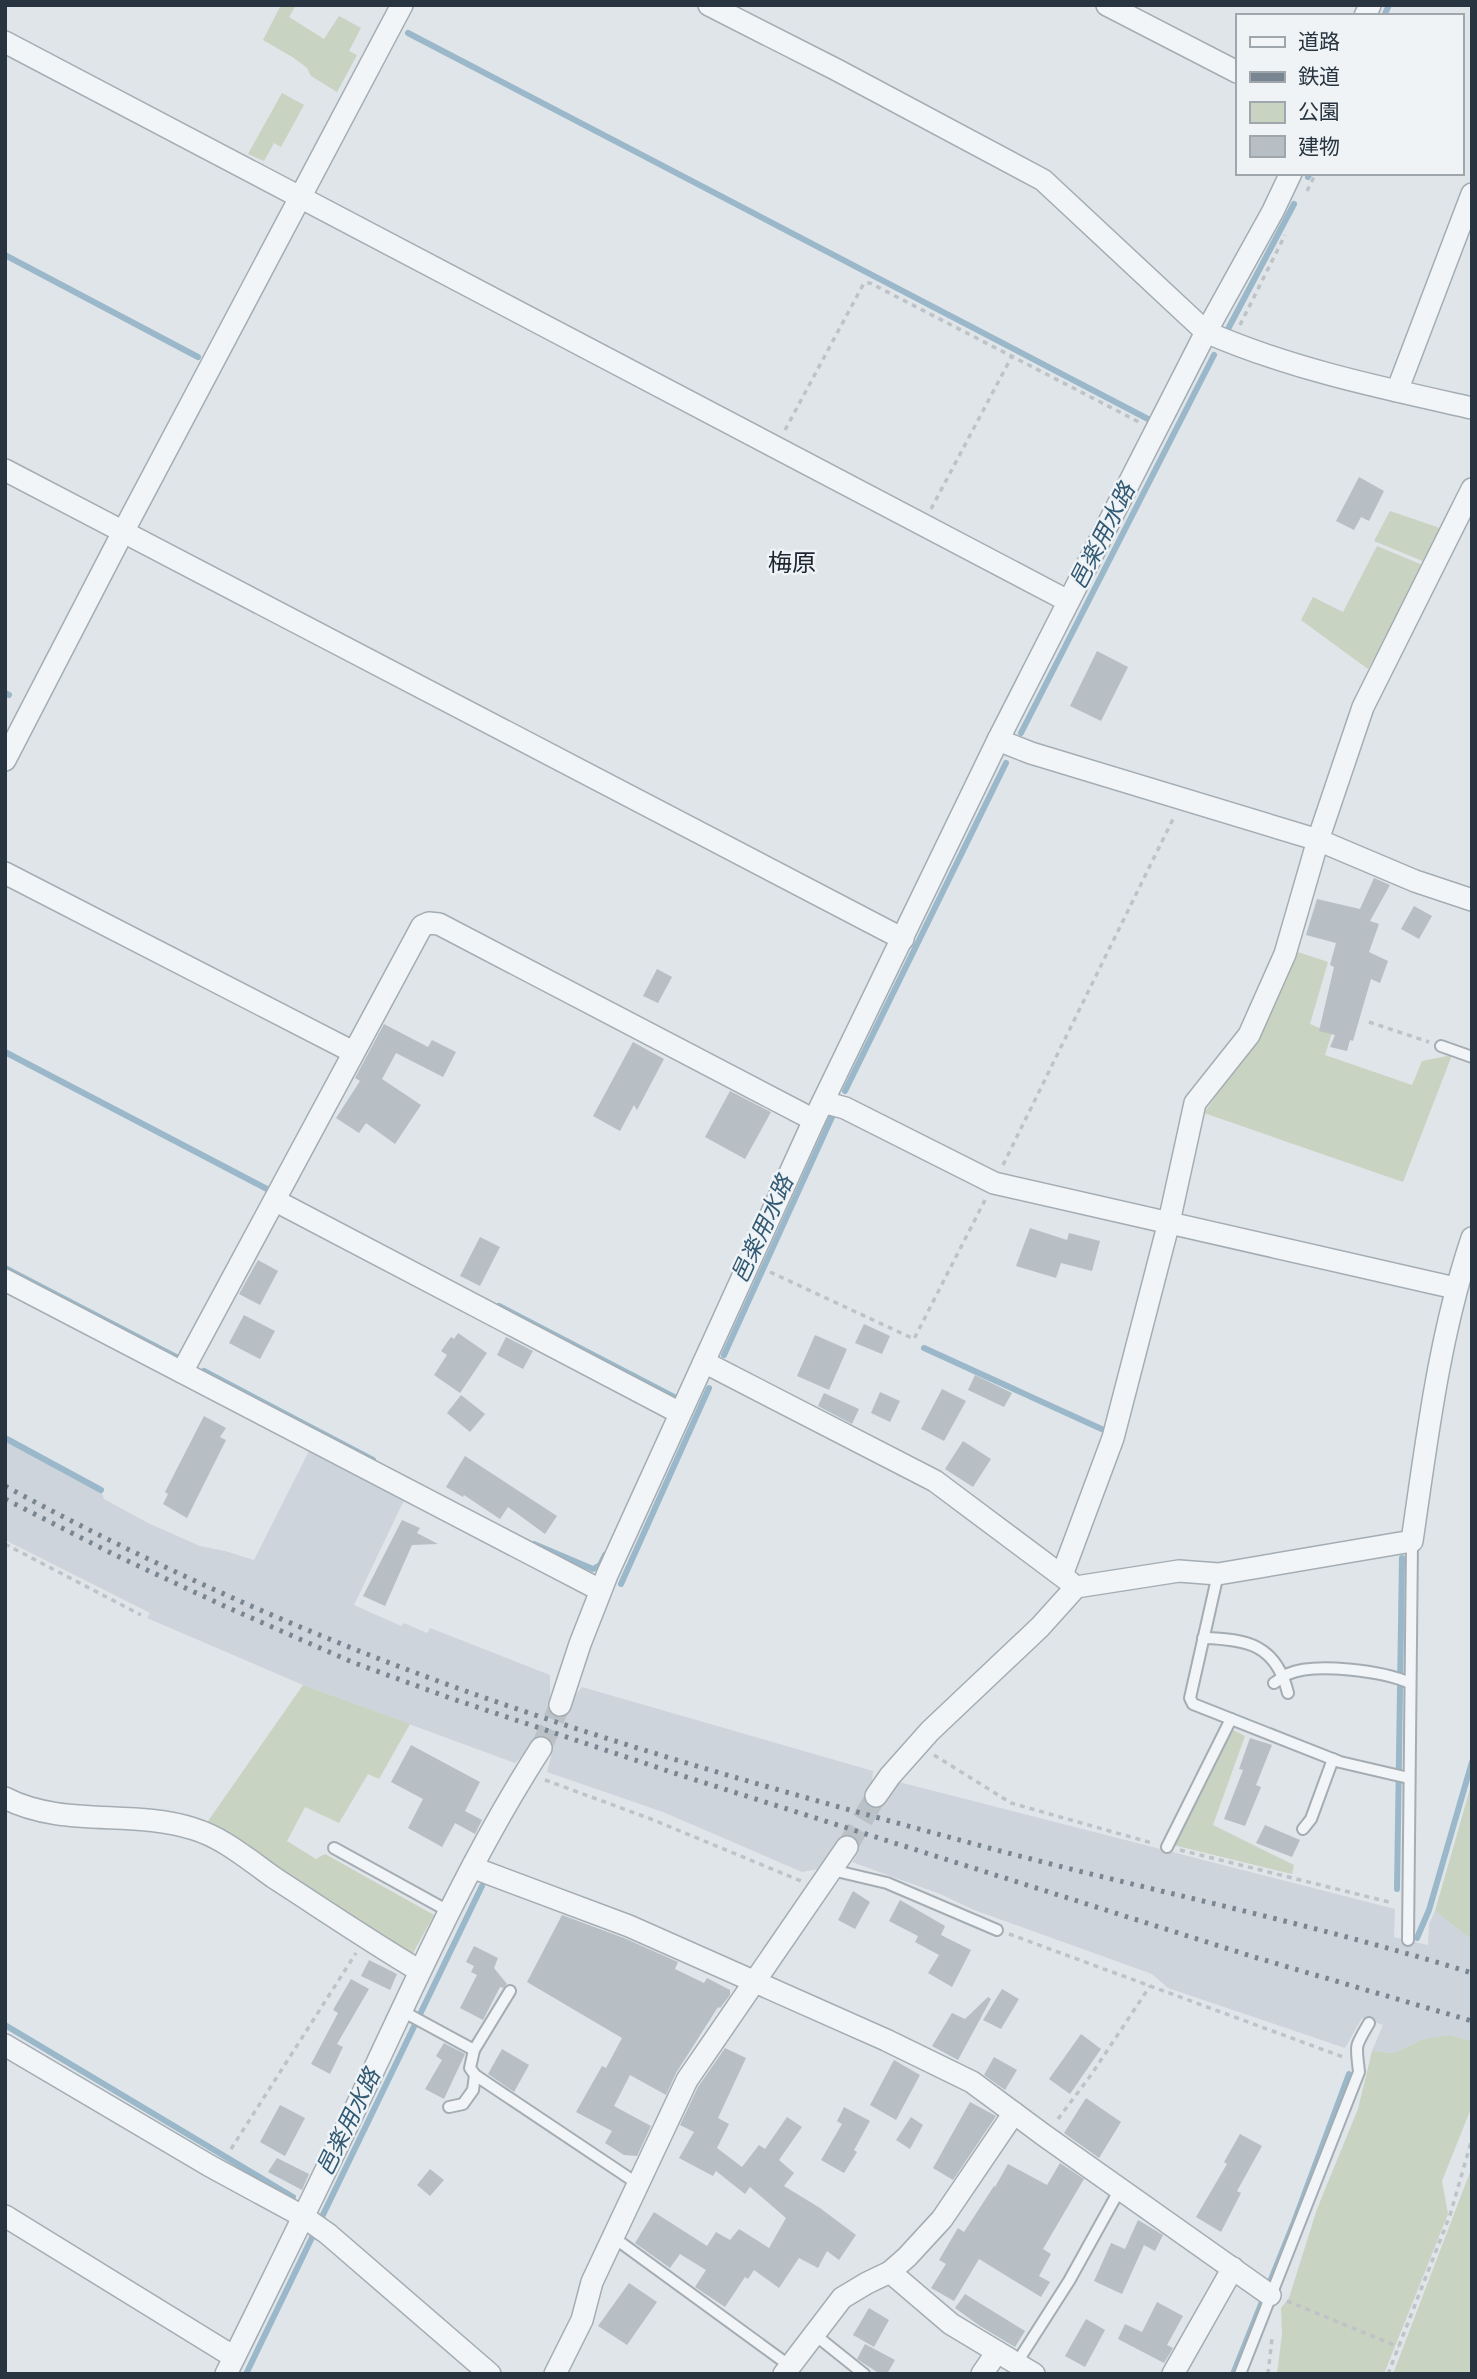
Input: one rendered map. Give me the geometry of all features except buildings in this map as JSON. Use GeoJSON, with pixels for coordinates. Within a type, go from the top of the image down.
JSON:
{"type":"FeatureCollection","features":[{"type":"Feature","properties":{"kind":"street"},"geometry":{"type":"LineString","coordinates":[[5,760],[402,5]]}},
{"type":"Feature","properties":{"kind":"street"},"geometry":{"type":"LineString","coordinates":[[709,5],[837,69],[1043,180],[1206,332],[1232,343],[1346,379],[1472,408]]}},
{"type":"Feature","properties":{"kind":"street"},"geometry":{"type":"LineString","coordinates":[[1107,5],[1236,71]]}},
{"type":"Feature","properties":{"kind":"street"},"geometry":{"type":"LineString","coordinates":[[5,42],[1068,601]]}},
{"type":"Feature","properties":{"kind":"street"},"geometry":{"type":"LineString","coordinates":[[560,1705],[600,1590],[819,1111],[998,740],[1206,332],[1290,175]]}},
{"type":"Feature","properties":{"kind":"street"},"geometry":{"type":"LineString","coordinates":[[1397,391],[1472,194]]}},
{"type":"Feature","properties":{"kind":"street"},"geometry":{"type":"LineString","coordinates":[[5,470],[902,939]]}},
{"type":"Feature","properties":{"kind":"street"},"geometry":{"type":"LineString","coordinates":[[876,1796],[930,1731],[1040,1627],[1069,1581],[1113,1438],[1169,1222],[1195,1103],[1249,1035],[1285,954],[1318,840],[1363,706],[1472,489]]}},
{"type":"Feature","properties":{"kind":"street"},"geometry":{"type":"LineString","coordinates":[[998,740],[1031,753],[1318,840],[1415,881],[1472,901]]}},
{"type":"Feature","properties":{"kind":"street"},"geometry":{"type":"LineString","coordinates":[[5,873],[353,1052]]}},
{"type":"Feature","properties":{"kind":"street"},"geometry":{"type":"LineString","coordinates":[[183,1372],[418,931],[429,923],[439,924],[819,1111],[845,1108],[994,1184],[1455,1288]]}},
{"type":"Feature","properties":{"kind":"street"},"geometry":{"type":"LineString","coordinates":[[276,1201],[680,1413]]}},
{"type":"Feature","properties":{"kind":"street"},"geometry":{"type":"LineString","coordinates":[[704,1362],[935,1481],[1069,1581],[1179,1571],[1218,1574],[1358,1552],[1412,1541],[1437,1370],[1455,1288],[1472,1238]]}},
{"type":"Feature","properties":{"kind":"street"},"geometry":{"type":"LineString","coordinates":[[5,1280],[600,1590]]}},
{"type":"Feature","properties":{"kind":"street"},"geometry":{"type":"LineString","coordinates":[[5,2216],[230,2365],[304,2217],[420,1971],[525,1772],[541,1748]]}},
{"type":"Feature","properties":{"kind":"street"},"geometry":{"type":"LineString","coordinates":[[5,1798],[20,1805],[50,1812],[182,1825],[212,1836],[365,1938],[420,1971]]}},
{"type":"Feature","properties":{"kind":"street"},"geometry":{"type":"LineString","coordinates":[[555,2374],[582,2320],[592,2282],[687,2080],[847,1847]]}},
{"type":"Feature","properties":{"kind":"street"},"geometry":{"type":"LineString","coordinates":[[474,1868],[629,1926],[972,2081],[1045,2136],[1277,2298]]}},
{"type":"Feature","properties":{"kind":"street"},"geometry":{"type":"LineString","coordinates":[[5,2045],[210,2166],[304,2217],[328,2234],[489,2374]]}},
{"type":"Feature","properties":{"kind":"street"},"geometry":{"type":"LineString","coordinates":[[787,2370],[842,2298],[890,2272],[907,2258],[942,2219],[1014,2113]]}},
{"type":"Feature","properties":{"kind":"street"},"geometry":{"type":"LineString","coordinates":[[1173,2374],[1233,2268]]}},
{"type":"Feature","properties":{"kind":"street"},"geometry":{"type":"LineString","coordinates":[[890,2272],[951,2324],[1025,2369]]}},
{"type":"Feature","properties":{"kind":"street"},"geometry":{"type":"LineString","coordinates":[[982,2374],[997,2352]]}},
{"type":"Feature","properties":{"kind":"lane"},"geometry":{"type":"LineString","coordinates":[[1441,1046],[1472,1057]]}},
{"type":"Feature","properties":{"kind":"lane"},"geometry":{"type":"LineString","coordinates":[[1408,1940],[1412,1541]]}},
{"type":"Feature","properties":{"kind":"lane"},"geometry":{"type":"LineString","coordinates":[[1218,1574],[1190,1698],[1194,1704],[1333,1759],[1409,1777]]}},
{"type":"Feature","properties":{"kind":"lane"},"geometry":{"type":"LineString","coordinates":[[1203,1638],[1236,1639],[1260,1647],[1274,1659],[1284,1677],[1288,1693]]}},
{"type":"Feature","properties":{"kind":"lane"},"geometry":{"type":"LineString","coordinates":[[1274,1683],[1289,1674],[1320,1669],[1393,1675],[1410,1683]]}},
{"type":"Feature","properties":{"kind":"lane"},"geometry":{"type":"LineString","coordinates":[[1167,1847],[1231,1719]]}},
{"type":"Feature","properties":{"kind":"lane"},"geometry":{"type":"LineString","coordinates":[[1303,1829],[1311,1819],[1333,1759]]}},
{"type":"Feature","properties":{"kind":"lane"},"geometry":{"type":"LineString","coordinates":[[334,1848],[450,1912]]}},
{"type":"Feature","properties":{"kind":"lane"},"geometry":{"type":"LineString","coordinates":[[832,1870],[887,1883],[997,1930]]}},
{"type":"Feature","properties":{"kind":"lane"},"geometry":{"type":"LineString","coordinates":[[510,1990],[474,2050],[470,2068],[475,2076],[638,2183]]}},
{"type":"Feature","properties":{"kind":"lane"},"geometry":{"type":"LineString","coordinates":[[401,2011],[474,2050]]}},
{"type":"Feature","properties":{"kind":"lane"},"geometry":{"type":"LineString","coordinates":[[1240,2374],[1277,2298],[1359,2072],[1355,2056],[1356,2046],[1369,2023]]}},
{"type":"Feature","properties":{"kind":"lane"},"geometry":{"type":"LineString","coordinates":[[449,2107],[463,2104],[473,2090],[475,2076]]}},
{"type":"Feature","properties":{"kind":"lane"},"geometry":{"type":"LineString","coordinates":[[1025,2369],[1069,2281],[1120,2189]]}},
{"type":"Feature","properties":{"kind":"lane"},"geometry":{"type":"LineString","coordinates":[[613,2237],[787,2370]]}},
{"type":"Feature","properties":{"kind":"lane"},"geometry":{"type":"LineString","coordinates":[[814,2334],[864,2374]]}},
{"type":"Feature","properties":{"kind":"path"},"geometry":{"type":"LineString","coordinates":[[1306,193],[1315,175]]}},
{"type":"Feature","properties":{"kind":"path"},"geometry":{"type":"LineString","coordinates":[[1232,343],[1287,231]]}},
{"type":"Feature","properties":{"kind":"path"},"geometry":{"type":"LineString","coordinates":[[776,447],[863,283],[870,283],[1156,430]]}},
{"type":"Feature","properties":{"kind":"path"},"geometry":{"type":"LineString","coordinates":[[922,524],[1012,356]]}},
{"type":"Feature","properties":{"kind":"path"},"geometry":{"type":"LineString","coordinates":[[770,1272],[914,1339],[994,1184],[1183,799]]}},
{"type":"Feature","properties":{"kind":"path"},"geometry":{"type":"LineString","coordinates":[[1369,1022],[1441,1046]]}},
{"type":"Feature","properties":{"kind":"path"},"geometry":{"type":"LineString","coordinates":[[5,1544],[141,1615]]}},
{"type":"Feature","properties":{"kind":"path"},"geometry":{"type":"LineString","coordinates":[[525,1772],[651,1819],[819,1889]]}},
{"type":"Feature","properties":{"kind":"path"},"geometry":{"type":"LineString","coordinates":[[997,1930],[1341,2057],[1355,2056]]}},
{"type":"Feature","properties":{"kind":"path"},"geometry":{"type":"LineString","coordinates":[[231,2149],[365,1938]]}},
{"type":"Feature","properties":{"kind":"path"},"geometry":{"type":"LineString","coordinates":[[1045,2136],[1091,2075],[1150,1986]]}},
{"type":"Feature","properties":{"kind":"path"},"geometry":{"type":"LineString","coordinates":[[1388,2374],[1450,2215],[1472,2139]]}},
{"type":"Feature","properties":{"kind":"path"},"geometry":{"type":"LineString","coordinates":[[1277,2298],[1399,2347]]}},
{"type":"Feature","properties":{"kind":"shaded area"},"geometry":{"type":"Polygon","coordinates":[[[5,1438],[101,1490],[104,1499],[148,1523],[200,1546],[254,1560],[310,1449],[405,1498],[354,1605],[401,1626],[404,1623],[427,1633],[430,1628],[550,1675],[550,1702],[569,1707],[582,1687],[873,1771],[871,1793],[886,1802],[895,1781],[1395,1909],[1394,1937],[1428,1945],[1429,1924],[1435,1911],[1472,1940],[1472,2041],[1449,2035],[1423,2039],[1394,2053],[1372,2051],[1383,2025],[1362,2018],[1345,2048],[1168,1988],[1152,1974],[974,1910],[940,1894],[852,1862],[859,1851],[837,1845],[824,1868],[802,1872],[663,1812],[547,1772],[552,1752],[533,1745],[515,1763],[303,1685],[147,1618],[150,1613],[5,1540],[5,1438]]]}},
{"type":"Feature","properties":{"kind":"green space"},"geometry":{"type":"Polygon","coordinates":[[[281,5],[296,5],[289,17],[324,39],[339,16],[361,28],[349,51],[357,55],[337,92],[311,76],[307,68],[294,58],[263,40],[281,5]]]}},
{"type":"Feature","properties":{"kind":"green space"},"geometry":{"type":"Polygon","coordinates":[[[282,93],[304,105],[281,147],[274,143],[264,161],[248,154],[282,93]]]}},
{"type":"Feature","properties":{"kind":"green space"},"geometry":{"type":"Polygon","coordinates":[[[1390,511],[1442,531],[1425,562],[1374,541],[1390,511]]]}},
{"type":"Feature","properties":{"kind":"green space"},"geometry":{"type":"Polygon","coordinates":[[[1377,546],[1425,566],[1368,669],[1301,620],[1313,597],[1343,612],[1377,546]]]}},
{"type":"Feature","properties":{"kind":"green space"},"geometry":{"type":"Polygon","coordinates":[[[1298,952],[1328,962],[1310,1024],[1332,1033],[1325,1055],[1412,1085],[1422,1061],[1452,1055],[1403,1182],[1204,1113],[1259,1034],[1298,952]]]}},
{"type":"Feature","properties":{"kind":"green space"},"geometry":{"type":"Polygon","coordinates":[[[303,1685],[410,1724],[379,1779],[368,1774],[339,1823],[305,1807],[287,1841],[316,1859],[325,1854],[434,1915],[412,1955],[206,1824],[303,1685]]]}},
{"type":"Feature","properties":{"kind":"green space"},"geometry":{"type":"Polygon","coordinates":[[[1231,1729],[1245,1736],[1213,1825],[1294,1865],[1292,1874],[1173,1845],[1231,1729]]]}},
{"type":"Feature","properties":{"kind":"green space"},"geometry":{"type":"Polygon","coordinates":[[[1472,1782],[1472,1940],[1435,1911],[1472,1782]]]}},
{"type":"Feature","properties":{"kind":"green space"},"geometry":{"type":"Polygon","coordinates":[[[1449,2035],[1472,2041],[1472,2106],[1442,2181],[1448,2214],[1384,2374],[1277,2374],[1282,2334],[1281,2308],[1289,2298],[1317,2209],[1358,2109],[1372,2051],[1394,2053],[1423,2039],[1449,2035]]]}},
{"type":"Feature","properties":{"kind":"green space"},"geometry":{"type":"Polygon","coordinates":[[[1472,2167],[1472,2374],[1393,2374],[1472,2167]]]}},
{"type":"Feature","properties":{"kind":"waterway","name":"邑楽用水路"},"geometry":{"type":"LineString","coordinates":[[1385,14],[1389,5]]}},
{"type":"Feature","properties":{"kind":"waterway"},"geometry":{"type":"LineString","coordinates":[[408,33],[1148,419]]}},
{"type":"Feature","properties":{"kind":"waterway","name":"邑楽用水路"},"geometry":{"type":"LineString","coordinates":[[1228,329],[1294,204]]}},
{"type":"Feature","properties":{"kind":"waterway"},"geometry":{"type":"LineString","coordinates":[[5,255],[198,357]]}},
{"type":"Feature","properties":{"kind":"waterway","name":"邑楽用水路"},"geometry":{"type":"LineString","coordinates":[[1021,733],[1214,355]]}},
{"type":"Feature","properties":{"kind":"waterway"},"geometry":{"type":"LineString","coordinates":[[5,693],[9,695]]}},
{"type":"Feature","properties":{"kind":"waterway","name":"邑楽用水路"},"geometry":{"type":"LineString","coordinates":[[845,1091],[1006,763]]}},
{"type":"Feature","properties":{"kind":"waterway"},"geometry":{"type":"LineString","coordinates":[[5,1052],[267,1189]]}},
{"type":"Feature","properties":{"kind":"waterway","name":"邑楽用水路"},"geometry":{"type":"LineString","coordinates":[[724,1355],[832,1117]]}},
{"type":"Feature","properties":{"kind":"waterway"},"geometry":{"type":"LineString","coordinates":[[5,1268],[178,1358]]}},
{"type":"Feature","properties":{"kind":"waterway"},"geometry":{"type":"LineString","coordinates":[[499,1306],[676,1398]]}},
{"type":"Feature","properties":{"kind":"waterway"},"geometry":{"type":"LineString","coordinates":[[924,1348],[1106,1431]]}},
{"type":"Feature","properties":{"kind":"waterway"},"geometry":{"type":"LineString","coordinates":[[204,1371],[373,1460]]}},
{"type":"Feature","properties":{"kind":"waterway","name":"邑楽用水路"},"geometry":{"type":"LineString","coordinates":[[621,1584],[709,1388]]}},
{"type":"Feature","properties":{"kind":"waterway"},"geometry":{"type":"LineString","coordinates":[[5,1438],[101,1490]]}},
{"type":"Feature","properties":{"kind":"waterway"},"geometry":{"type":"LineString","coordinates":[[534,1544],[593,1569],[600,1565],[605,1555]]}},
{"type":"Feature","properties":{"kind":"waterway"},"geometry":{"type":"LineString","coordinates":[[1397,1889],[1402,1558]]}},
{"type":"Feature","properties":{"kind":"waterway"},"geometry":{"type":"LineString","coordinates":[[1417,1938],[1429,1910],[1472,1762]]}},
{"type":"Feature","properties":{"kind":"waterway","name":"邑楽用水路"},"geometry":{"type":"LineString","coordinates":[[246,2374],[482,1886]]}},
{"type":"Feature","properties":{"kind":"waterway"},"geometry":{"type":"LineString","coordinates":[[5,2025],[293,2197]]}},
{"type":"Feature","properties":{"kind":"waterway"},"geometry":{"type":"LineString","coordinates":[[1233,2374],[1349,2074]]}},
{"type":"Feature","properties":{"kind":"tunnel"},"geometry":{"type":"LineString","coordinates":[[541,1748],[560,1705]]}},
{"type":"Feature","properties":{"kind":"tunnel"},"geometry":{"type":"LineString","coordinates":[[847,1847],[876,1796]]}},
{"type":"Feature","properties":{"kind":"railway"},"geometry":{"type":"LineString","coordinates":[[5,1486],[172,1570],[286,1621],[525,1712],[856,1812],[1049,1864],[1352,1938],[1472,1973]]}},
{"type":"Feature","properties":{"kind":"railway"},"geometry":{"type":"LineString","coordinates":[[5,1499],[222,1605],[352,1662],[450,1698],[680,1775],[1254,1957],[1472,2021]]}},
{"type":"Feature","properties":{"kind":"district","name":"梅原"},"geometry":{"type":"Point","coordinates":[792,563]}}]}
